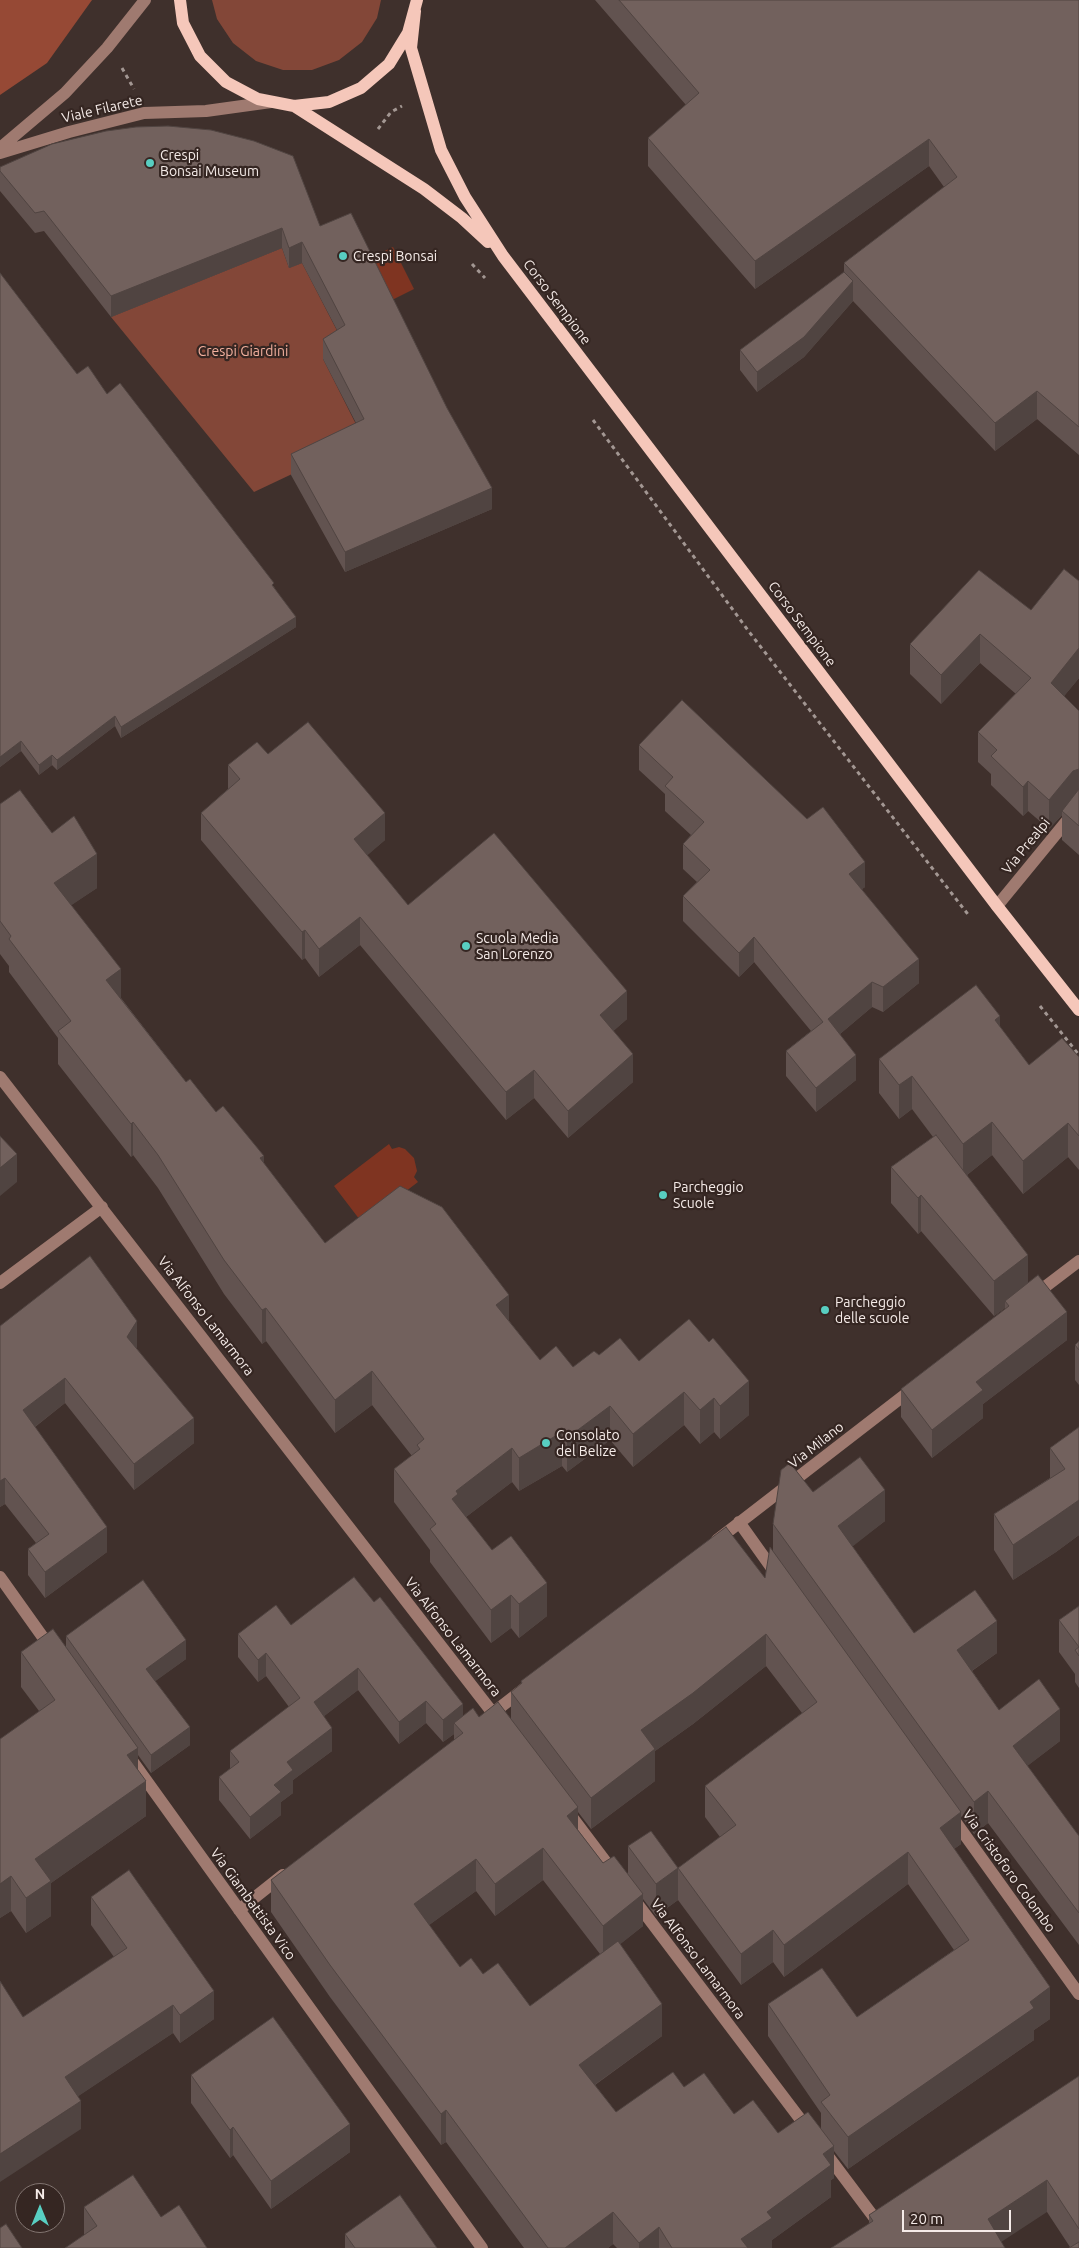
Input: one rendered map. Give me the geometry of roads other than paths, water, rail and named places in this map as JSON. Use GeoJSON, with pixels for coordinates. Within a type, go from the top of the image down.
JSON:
{"type":"FeatureCollection","features":[{"type":"Feature","properties":{"kind":"main road"},"geometry":{"type":"LineString","coordinates":[[180,0],[183,23],[200,56],[226,82],[258,99],[294,106],[329,102],[361,88],[389,64],[408,32],[416,6]]}},
{"type":"Feature","properties":{"kind":"main road","name":"Corso Sempione"},"geometry":{"type":"LineString","coordinates":[[416,6],[411,48],[441,150],[465,197],[503,256],[997,906],[1079,1010]]}},
{"type":"Feature","properties":{"kind":"main road","name":"Corso Sempione"},"geometry":{"type":"LineString","coordinates":[[294,106],[424,189],[462,218],[503,256]]}},
{"type":"Feature","properties":{"kind":"street","name":"Viale Filarete"},"geometry":{"type":"LineString","coordinates":[[0,148],[65,93],[107,48],[144,0]]}},
{"type":"Feature","properties":{"kind":"street","name":"Viale Filarete"},"geometry":{"type":"LineString","coordinates":[[0,153],[69,132],[144,113],[206,111],[273,102]]}},
{"type":"Feature","properties":{"kind":"street","name":"Via Prealpi"},"geometry":{"type":"LineString","coordinates":[[997,906],[1079,806]]}},
{"type":"Feature","properties":{"kind":"street","name":"Via Alfonso Lamarmora"},"geometry":{"type":"LineString","coordinates":[[0,1076],[505,1728]]}},
{"type":"Feature","properties":{"kind":"street"},"geometry":{"type":"LineString","coordinates":[[0,1283],[102,1207]]}},
{"type":"Feature","properties":{"kind":"street"},"geometry":{"type":"LineString","coordinates":[[1024,1303],[1079,1261]]}},
{"type":"Feature","properties":{"kind":"street","name":"Via Milano"},"geometry":{"type":"LineString","coordinates":[[709,1546],[922,1382]]}},
{"type":"Feature","properties":{"kind":"street"},"geometry":{"type":"LineString","coordinates":[[739,1522],[786,1586]]}},
{"type":"Feature","properties":{"kind":"street"},"geometry":{"type":"LineString","coordinates":[[0,1576],[58,1658]]}},
{"type":"Feature","properties":{"kind":"street"},"geometry":{"type":"LineString","coordinates":[[478,1725],[532,1683]]}},
{"type":"Feature","properties":{"kind":"street","name":"Via Giambattista Vico"},"geometry":{"type":"LineString","coordinates":[[122,1747],[482,2248]]}},
{"type":"Feature","properties":{"kind":"street","name":"Via Alfonso Lamarmora"},"geometry":{"type":"LineString","coordinates":[[559,1800],[880,2218],[862,2230]]}},
{"type":"Feature","properties":{"kind":"street","name":"Via Cristoforo Colombo"},"geometry":{"type":"LineString","coordinates":[[947,1810],[1079,1994]]}},
{"type":"Feature","properties":{"kind":"street"},"geometry":{"type":"LineString","coordinates":[[239,1910],[293,1868]]}},
{"type":"Feature","properties":{"kind":"place","name":"Crespi Bonsai Museum"},"geometry":{"type":"Point","coordinates":[150,163]}},
{"type":"Feature","properties":{"kind":"place","name":"Crespi Bonsai"},"geometry":{"type":"Point","coordinates":[343,256]}},
{"type":"Feature","properties":{"kind":"place","name":"Scuola Media San Lorenzo"},"geometry":{"type":"Point","coordinates":[466,946]}},
{"type":"Feature","properties":{"kind":"place","name":"Parcheggio Scuole"},"geometry":{"type":"Point","coordinates":[663,1195]}},
{"type":"Feature","properties":{"kind":"place","name":"Parcheggio delle scuole"},"geometry":{"type":"Point","coordinates":[825,1310]}},
{"type":"Feature","properties":{"kind":"place","name":"Consolato del Belize"},"geometry":{"type":"Point","coordinates":[546,1443]}},
{"type":"Feature","properties":{"kind":"park label","name":"Crespi Giardini"},"geometry":{"type":"Point","coordinates":[243,351]}}]}
